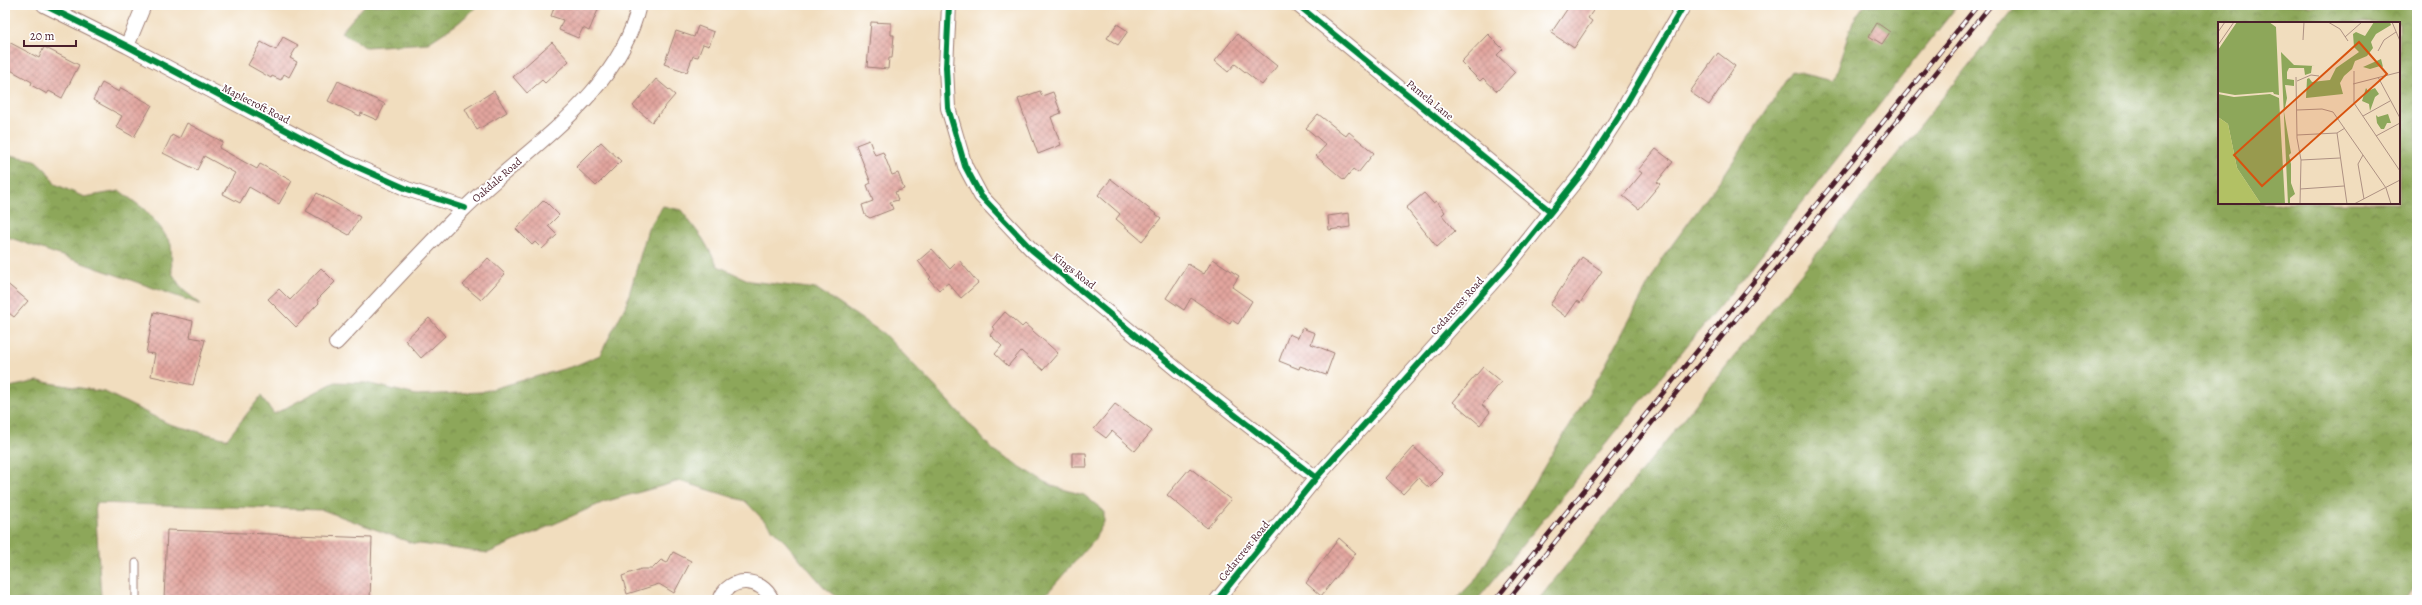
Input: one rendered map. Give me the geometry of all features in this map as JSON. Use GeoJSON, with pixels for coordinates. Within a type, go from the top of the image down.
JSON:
{"type":"FeatureCollection","features":[{"type":"Feature","properties":{"kind":"street","name":"Maplecroft Road"},"geometry":{"type":"LineString","coordinates":[[44,5],[127,46],[204,89],[344,161],[407,189],[465,208]]}},
{"type":"Feature","properties":{"kind":"street"},"geometry":{"type":"LineString","coordinates":[[127,46],[144,5]]}},
{"type":"Feature","properties":{"kind":"street","name":"Oakdale Road"},"geometry":{"type":"LineString","coordinates":[[336,343],[465,208],[572,114],[607,71],[628,39],[639,5]]}},
{"type":"Feature","properties":{"kind":"street","name":"Kings Road"},"geometry":{"type":"LineString","coordinates":[[949,5],[946,67],[948,108],[965,166],[981,196],[1032,250],[1181,372],[1316,478]]}},
{"type":"Feature","properties":{"kind":"street","name":"Pamela Lane"},"geometry":{"type":"LineString","coordinates":[[1298,5],[1550,212]]}},
{"type":"Feature","properties":{"kind":"street","name":"Cedarcrest Road"},"geometry":{"type":"LineString","coordinates":[[1217,600],[1316,478],[1509,264],[1582,173],[1619,116],[1684,5]]}},
{"type":"Feature","properties":{"kind":"street"},"geometry":{"type":"LineString","coordinates":[[720,600],[725,590],[732,585],[750,582],[759,585],[766,591],[772,600]]}},
{"type":"Feature","properties":{"kind":"lane"},"geometry":{"type":"LineString","coordinates":[[136,563],[136,600]]}},
{"type":"Feature","properties":{"kind":"green space"},"geometry":{"type":"Polygon","coordinates":[[[365,5],[479,5],[457,24],[428,43],[365,47],[341,32],[365,5]]]}},
{"type":"Feature","properties":{"kind":"green space"},"geometry":{"type":"Polygon","coordinates":[[[1864,5],[1958,5],[1742,279],[1477,600],[1455,600],[1476,579],[1601,373],[1663,257],[1726,172],[1792,71],[1833,81],[1853,21],[1864,5]]]}},
{"type":"Feature","properties":{"kind":"green space"},"geometry":{"type":"Polygon","coordinates":[[[2017,5],[2417,5],[2417,583],[2406,600],[1538,600],[2017,5]]]}},
{"type":"Feature","properties":{"kind":"green space"},"geometry":{"type":"Polygon","coordinates":[[[5,154],[35,160],[46,170],[55,184],[84,197],[120,191],[144,209],[160,227],[171,244],[172,273],[182,289],[202,305],[5,236],[5,154]]]}},
{"type":"Feature","properties":{"kind":"green space"},"geometry":{"type":"Polygon","coordinates":[[[663,206],[681,210],[703,239],[718,266],[750,281],[817,289],[884,334],[947,399],[994,451],[1052,486],[1084,495],[1104,511],[1104,522],[1094,540],[1041,600],[841,600],[824,587],[786,543],[745,501],[680,481],[604,502],[488,553],[412,543],[323,510],[95,503],[101,597],[99,600],[5,600],[5,388],[38,381],[105,392],[169,424],[227,439],[261,396],[274,414],[335,382],[367,383],[416,395],[481,392],[574,366],[600,355],[626,305],[648,229],[663,206]]]}},
{"type":"Feature","properties":{"kind":"building"},"geometry":{"type":"Polygon","coordinates":[[[555,5],[600,5],[589,31],[583,28],[578,38],[559,30],[563,20],[551,16],[555,5]]]}},
{"type":"Feature","properties":{"kind":"building"},"geometry":{"type":"Polygon","coordinates":[[[1570,5],[1597,5],[1588,18],[1592,21],[1574,48],[1551,33],[1570,5]]]}},
{"type":"Feature","properties":{"kind":"building"},"geometry":{"type":"Polygon","coordinates":[[[871,22],[891,23],[891,35],[894,35],[892,58],[889,58],[888,69],[867,67],[871,22]]]}},
{"type":"Feature","properties":{"kind":"building"},"geometry":{"type":"Polygon","coordinates":[[[1877,23],[1890,32],[1882,44],[1869,36],[1877,23]]]}},
{"type":"Feature","properties":{"kind":"building"},"geometry":{"type":"Polygon","coordinates":[[[1117,24],[1128,31],[1118,45],[1107,38],[1117,24]]]}},
{"type":"Feature","properties":{"kind":"building"},"geometry":{"type":"Polygon","coordinates":[[[698,26],[714,32],[709,46],[703,44],[698,57],[693,56],[687,72],[664,64],[676,31],[694,37],[698,26]]]}},
{"type":"Feature","properties":{"kind":"building"},"geometry":{"type":"Polygon","coordinates":[[[1237,34],[1277,66],[1262,85],[1235,64],[1228,72],[1215,61],[1237,34]]]}},
{"type":"Feature","properties":{"kind":"building"},"geometry":{"type":"Polygon","coordinates":[[[1488,34],[1503,49],[1497,55],[1515,72],[1497,91],[1483,78],[1480,81],[1461,62],[1488,34]]]}},
{"type":"Feature","properties":{"kind":"building"},"geometry":{"type":"Polygon","coordinates":[[[283,37],[298,45],[290,58],[297,62],[289,77],[284,74],[281,80],[272,76],[271,78],[248,65],[261,42],[276,50],[283,37]]]}},
{"type":"Feature","properties":{"kind":"building"},"geometry":{"type":"Polygon","coordinates":[[[5,40],[39,58],[44,47],[79,65],[62,98],[49,91],[47,94],[31,85],[32,82],[5,67],[5,40]]]}},
{"type":"Feature","properties":{"kind":"building"},"geometry":{"type":"Polygon","coordinates":[[[552,42],[569,61],[545,83],[542,80],[527,93],[513,77],[552,42]]]}},
{"type":"Feature","properties":{"kind":"building"},"geometry":{"type":"Polygon","coordinates":[[[1718,53],[1735,66],[1709,105],[1690,92],[1718,53]]]}},
{"type":"Feature","properties":{"kind":"building"},"geometry":{"type":"Polygon","coordinates":[[[656,79],[675,95],[652,122],[633,106],[656,79]]]}},
{"type":"Feature","properties":{"kind":"building"},"geometry":{"type":"Polygon","coordinates":[[[338,81],[385,104],[377,120],[361,113],[360,116],[328,101],[338,81]]]}},
{"type":"Feature","properties":{"kind":"building"},"geometry":{"type":"Polygon","coordinates":[[[102,83],[119,92],[121,88],[152,105],[134,137],[116,127],[122,116],[93,100],[102,83]]]}},
{"type":"Feature","properties":{"kind":"building"},"geometry":{"type":"Polygon","coordinates":[[[494,91],[507,112],[477,130],[465,109],[494,91]]]}},
{"type":"Feature","properties":{"kind":"building"},"geometry":{"type":"Polygon","coordinates":[[[1040,91],[1042,96],[1053,92],[1061,113],[1051,117],[1061,145],[1038,154],[1018,99],[1040,91]]]}},
{"type":"Feature","properties":{"kind":"building"},"geometry":{"type":"Polygon","coordinates":[[[1318,114],[1346,136],[1349,132],[1374,153],[1358,173],[1353,169],[1344,180],[1316,156],[1326,145],[1306,128],[1318,114]]]}},
{"type":"Feature","properties":{"kind":"building"},"geometry":{"type":"Polygon","coordinates":[[[187,123],[223,142],[219,148],[257,169],[260,164],[292,181],[279,204],[249,187],[240,203],[223,194],[235,173],[204,156],[197,170],[163,153],[172,135],[179,139],[187,123]]]}},
{"type":"Feature","properties":{"kind":"building"},"geometry":{"type":"Polygon","coordinates":[[[869,140],[875,155],[883,152],[892,175],[898,173],[904,189],[895,192],[898,200],[890,202],[893,209],[870,218],[865,215],[862,205],[873,201],[867,185],[871,183],[856,145],[869,140]]]}},
{"type":"Feature","properties":{"kind":"building"},"geometry":{"type":"Polygon","coordinates":[[[601,142],[621,161],[596,186],[576,167],[601,142]]]}},
{"type":"Feature","properties":{"kind":"building"},"geometry":{"type":"Polygon","coordinates":[[[1656,149],[1673,162],[1657,182],[1660,184],[1639,209],[1623,196],[1642,173],[1638,170],[1656,149]]]}},
{"type":"Feature","properties":{"kind":"building"},"geometry":{"type":"Polygon","coordinates":[[[1111,179],[1161,218],[1142,241],[1116,219],[1120,214],[1098,195],[1111,179]]]}},
{"type":"Feature","properties":{"kind":"building"},"geometry":{"type":"Polygon","coordinates":[[[317,193],[360,217],[349,235],[306,211],[317,193]]]}},
{"type":"Feature","properties":{"kind":"building"},"geometry":{"type":"Polygon","coordinates":[[[1424,193],[1433,203],[1436,201],[1445,212],[1442,215],[1455,231],[1437,247],[1406,208],[1424,193]]]}},
{"type":"Feature","properties":{"kind":"building"},"geometry":{"type":"Polygon","coordinates":[[[544,200],[559,215],[548,226],[557,235],[542,249],[535,242],[532,245],[516,229],[544,200]]]}},
{"type":"Feature","properties":{"kind":"building"},"geometry":{"type":"Polygon","coordinates":[[[1349,213],[1350,227],[1329,230],[1328,216],[1349,213]]]}},
{"type":"Feature","properties":{"kind":"building"},"geometry":{"type":"Polygon","coordinates":[[[932,249],[950,269],[959,260],[978,283],[961,298],[948,283],[939,290],[929,279],[931,277],[918,261],[932,249]]]}},
{"type":"Feature","properties":{"kind":"building"},"geometry":{"type":"Polygon","coordinates":[[[1582,257],[1602,271],[1580,303],[1577,301],[1566,317],[1550,305],[1582,257]]]}},
{"type":"Feature","properties":{"kind":"building"},"geometry":{"type":"Polygon","coordinates":[[[488,258],[505,274],[481,300],[463,285],[488,258]]]}},
{"type":"Feature","properties":{"kind":"building"},"geometry":{"type":"Polygon","coordinates":[[[1213,259],[1239,276],[1232,287],[1252,301],[1238,324],[1232,320],[1230,324],[1191,298],[1184,310],[1166,298],[1188,264],[1204,274],[1213,259]]]}},
{"type":"Feature","properties":{"kind":"building"},"geometry":{"type":"Polygon","coordinates":[[[321,268],[335,282],[317,300],[319,303],[296,327],[268,299],[279,289],[290,300],[321,268]]]}},
{"type":"Feature","properties":{"kind":"building"},"geometry":{"type":"Polygon","coordinates":[[[5,282],[28,301],[14,317],[5,310],[5,282]]]}},
{"type":"Feature","properties":{"kind":"building"},"geometry":{"type":"Polygon","coordinates":[[[154,312],[193,321],[190,337],[205,340],[193,385],[151,376],[155,354],[146,353],[154,312]]]}},
{"type":"Feature","properties":{"kind":"building"},"geometry":{"type":"Polygon","coordinates":[[[1005,312],[1022,327],[1025,324],[1058,353],[1043,370],[1021,351],[1008,366],[995,354],[1002,346],[990,335],[995,329],[992,327],[1005,312]]]}},
{"type":"Feature","properties":{"kind":"building"},"geometry":{"type":"Polygon","coordinates":[[[429,318],[445,336],[421,358],[405,340],[429,318]]]}},
{"type":"Feature","properties":{"kind":"building"},"geometry":{"type":"Polygon","coordinates":[[[1302,328],[1315,333],[1311,344],[1334,353],[1326,375],[1300,366],[1299,369],[1279,361],[1289,334],[1298,338],[1302,328]]]}},
{"type":"Feature","properties":{"kind":"building"},"geometry":{"type":"Polygon","coordinates":[[[1483,367],[1501,382],[1482,405],[1490,412],[1480,425],[1453,402],[1483,367]]]}},
{"type":"Feature","properties":{"kind":"building"},"geometry":{"type":"Polygon","coordinates":[[[1115,404],[1152,431],[1135,451],[1112,431],[1106,438],[1094,429],[1115,404]]]}},
{"type":"Feature","properties":{"kind":"building"},"geometry":{"type":"Polygon","coordinates":[[[1414,447],[1443,474],[1429,488],[1418,478],[1403,494],[1386,478],[1414,447]]]}},
{"type":"Feature","properties":{"kind":"building"},"geometry":{"type":"Polygon","coordinates":[[[1072,453],[1086,453],[1087,467],[1072,467],[1072,453]]]}},
{"type":"Feature","properties":{"kind":"building"},"geometry":{"type":"Polygon","coordinates":[[[1190,468],[1231,500],[1207,528],[1167,495],[1190,468]]]}},
{"type":"Feature","properties":{"kind":"building"},"geometry":{"type":"Polygon","coordinates":[[[167,530],[372,538],[370,600],[164,600],[167,530]]]}},
{"type":"Feature","properties":{"kind":"building"},"geometry":{"type":"Polygon","coordinates":[[[1339,538],[1356,553],[1321,596],[1306,583],[1339,538]]]}},
{"type":"Feature","properties":{"kind":"building"},"geometry":{"type":"Polygon","coordinates":[[[673,552],[691,561],[674,593],[659,584],[627,594],[622,576],[641,569],[652,569],[661,560],[667,563],[673,552]]]}},
{"type":"Feature","properties":{"kind":"railway"},"geometry":{"type":"LineString","coordinates":[[1495,600],[1978,5]]}},
{"type":"Feature","properties":{"kind":"railway"},"geometry":{"type":"LineString","coordinates":[[1508,600],[1991,5]]}},
{"type":"Feature","properties":{"kind":"cycle path"},"geometry":{"type":"LineString","coordinates":[[44,5],[127,46],[344,161],[407,189],[465,208]]}},
{"type":"Feature","properties":{"kind":"cycle path"},"geometry":{"type":"LineString","coordinates":[[949,5],[946,67],[948,108],[965,166],[981,196],[1032,250],[1181,373],[1316,478]]}},
{"type":"Feature","properties":{"kind":"cycle path"},"geometry":{"type":"LineString","coordinates":[[1298,5],[1550,211]]}},
{"type":"Feature","properties":{"kind":"cycle path"},"geometry":{"type":"LineString","coordinates":[[1217,600],[1316,478],[1509,264],[1582,173],[1619,116],[1684,5]]}}]}
